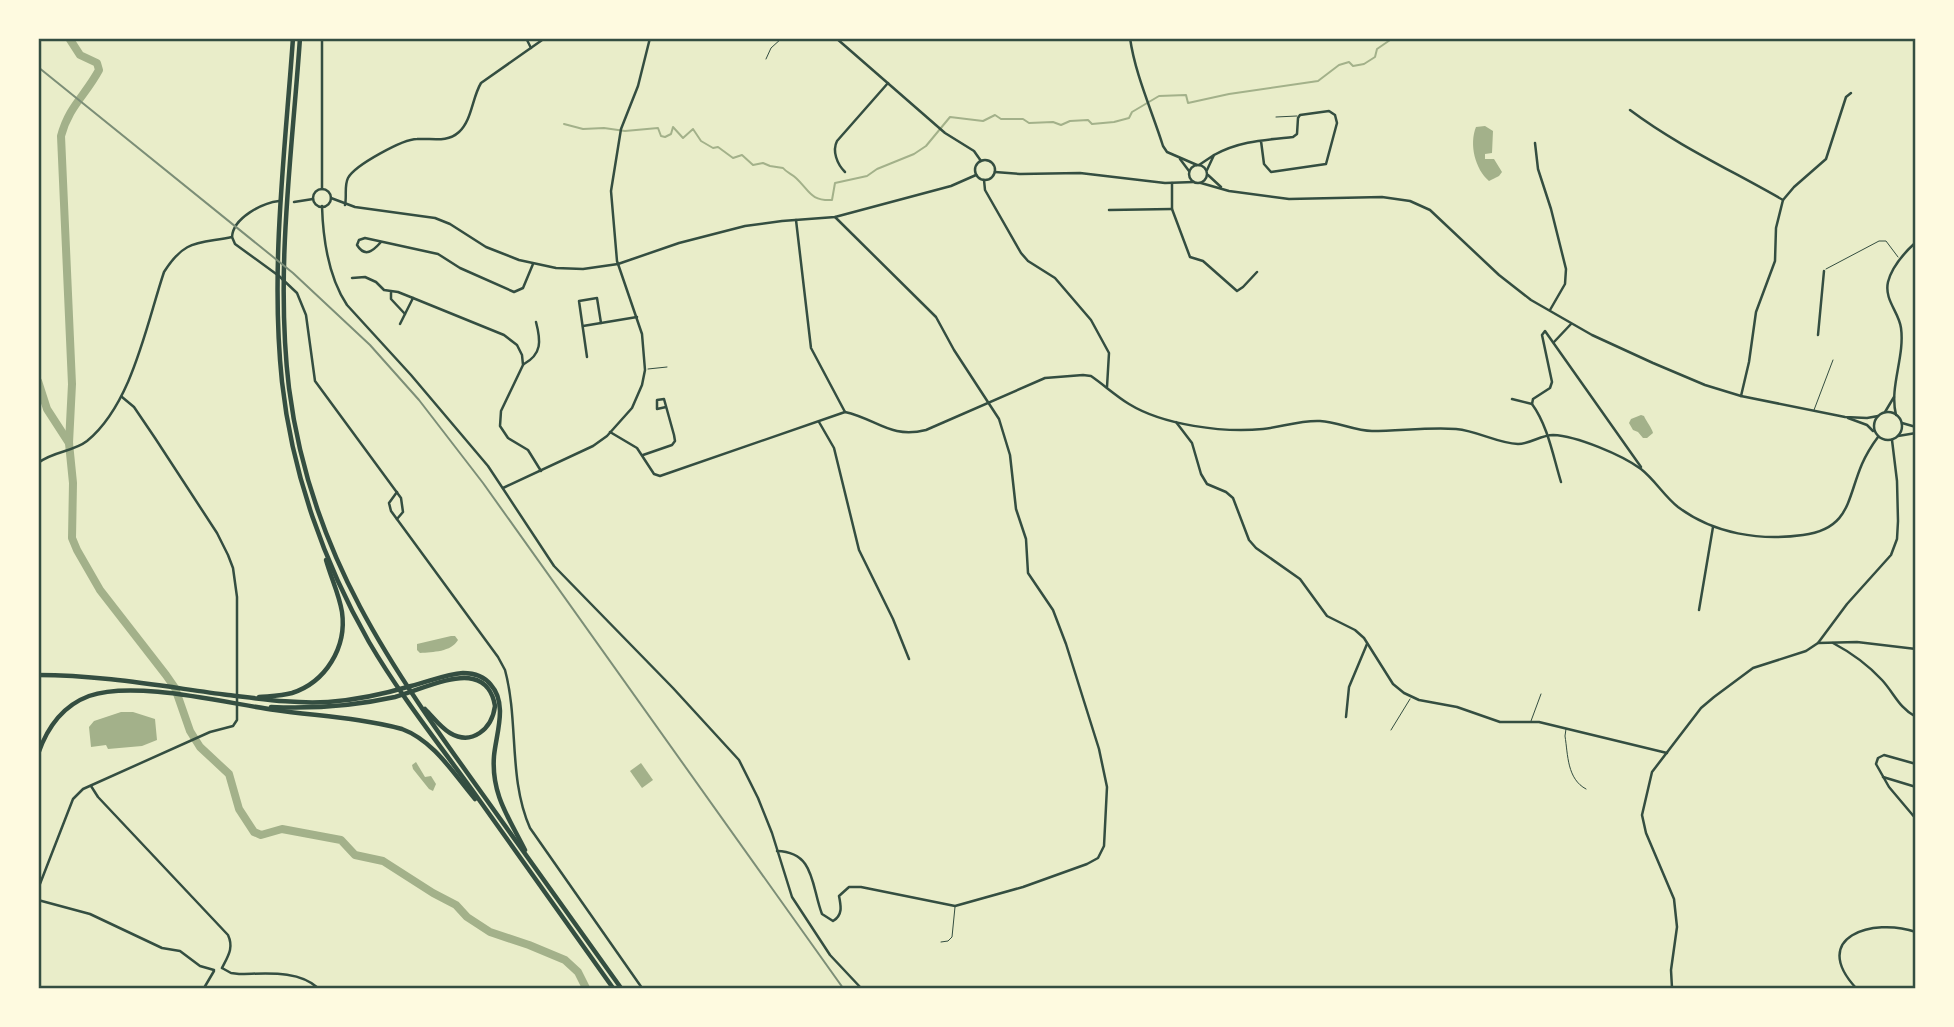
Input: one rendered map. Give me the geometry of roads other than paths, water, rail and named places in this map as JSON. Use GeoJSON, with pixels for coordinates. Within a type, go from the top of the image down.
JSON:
{"type":"FeatureCollection","features":[{"type":"Feature","properties":{"kind":"highway"},"geometry":{"type":"LineString","coordinates":[[252,698],[278,696],[296,691],[315,681],[331,664],[340,644],[343,622],[297,463],[285,405],[278,331],[279,247],[293,38]]}},
{"type":"Feature","properties":{"kind":"highway"},"geometry":{"type":"LineString","coordinates":[[300,38],[285,252],[286,352],[292,406],[302,457],[320,516],[337,561],[363,616],[412,695],[621,989]]}},
{"type":"Feature","properties":{"kind":"highway"},"geometry":{"type":"LineString","coordinates":[[322,542],[345,596],[390,676],[613,989]]}},
{"type":"Feature","properties":{"kind":"highway"},"geometry":{"type":"LineString","coordinates":[[38,674],[252,698],[414,733],[433,748],[499,828]]}},
{"type":"Feature","properties":{"kind":"highway"},"geometry":{"type":"LineString","coordinates":[[423,686],[457,674],[469,674],[484,679],[493,687],[500,707],[494,768],[496,787],[501,806],[533,864]]}},
{"type":"Feature","properties":{"kind":"highway"},"geometry":{"type":"LineString","coordinates":[[38,754],[55,720],[81,700],[105,692],[155,692],[253,706],[339,706],[467,678],[480,682],[493,696],[493,718],[488,727],[477,735],[457,736],[436,720],[412,695]]}},
{"type":"Feature","properties":{"kind":"street"},"geometry":{"type":"LineString","coordinates":[[322,38],[322,189]]}},
{"type":"Feature","properties":{"kind":"street"},"geometry":{"type":"LineString","coordinates":[[526,38],[531,49]]}},
{"type":"Feature","properties":{"kind":"street"},"geometry":{"type":"LineString","coordinates":[[345,205],[346,182],[351,174],[363,164],[403,142],[416,138],[440,140],[457,134],[466,122],[474,94],[481,83],[545,38]]}},
{"type":"Feature","properties":{"kind":"street"},"geometry":{"type":"LineString","coordinates":[[503,488],[593,446],[610,432],[637,399],[645,370],[642,334],[618,264],[611,191],[621,129],[638,86],[650,38]]}},
{"type":"Feature","properties":{"kind":"street"},"geometry":{"type":"LineString","coordinates":[[836,38],[941,129],[969,147],[981,161],[990,162],[995,172]]}},
{"type":"Feature","properties":{"kind":"street"},"geometry":{"type":"LineString","coordinates":[[1130,38],[1133,61],[1163,146],[1167,152],[1198,165],[1223,190]]}},
{"type":"Feature","properties":{"kind":"street"},"geometry":{"type":"LineString","coordinates":[[845,172],[835,154],[837,141],[888,82]]}},
{"type":"Feature","properties":{"kind":"street"},"geometry":{"type":"LineString","coordinates":[[1741,396],[1756,312],[1775,261],[1776,228],[1783,200],[1826,159],[1846,97],[1851,93]]}},
{"type":"Feature","properties":{"kind":"street"},"geometry":{"type":"LineString","coordinates":[[1630,110],[1667,136],[1783,200]]}},
{"type":"Feature","properties":{"kind":"street"},"geometry":{"type":"LineString","coordinates":[[1174,182],[1232,144],[1293,137],[1297,134],[1299,116],[1329,111],[1335,115],[1337,123],[1326,164],[1271,172],[1264,164],[1261,141]]}},
{"type":"Feature","properties":{"kind":"street"},"geometry":{"type":"LineString","coordinates":[[1535,143],[1538,169],[1566,269],[1565,284],[1549,312]]}},
{"type":"Feature","properties":{"kind":"street"},"geometry":{"type":"LineString","coordinates":[[1201,183],[1206,180],[1213,155]]}},
{"type":"Feature","properties":{"kind":"street"},"geometry":{"type":"LineString","coordinates":[[1177,157],[1194,182]]}},
{"type":"Feature","properties":{"kind":"street"},"geometry":{"type":"LineString","coordinates":[[981,161],[975,169],[976,175],[984,180],[991,178],[995,172]]}},
{"type":"Feature","properties":{"kind":"street"},"geometry":{"type":"LineString","coordinates":[[995,172],[1103,174],[1194,182],[1223,190],[1289,199],[1397,198],[1419,204],[1440,217],[1510,283],[1549,312],[1571,324],[1689,379],[1741,396],[1845,417],[1867,425],[1878,437],[1887,441],[1898,436],[1902,430],[1896,415],[1895,394],[1901,326],[1889,301],[1887,290],[1889,279],[1900,259],[1916,242]]}},
{"type":"Feature","properties":{"kind":"street"},"geometry":{"type":"LineString","coordinates":[[331,198],[327,205],[322,206],[316,204],[313,199],[315,192],[322,189],[327,191],[331,198],[345,205],[435,218],[450,224],[486,247],[533,264],[569,269],[618,264],[706,235],[765,222],[835,217],[951,186],[976,175]]}},
{"type":"Feature","properties":{"kind":"street"},"geometry":{"type":"LineString","coordinates":[[984,180],[985,190],[1021,253],[1028,261],[1055,278],[1091,320],[1108,354],[1107,387]]}},
{"type":"Feature","properties":{"kind":"street"},"geometry":{"type":"LineString","coordinates":[[1174,182],[1172,209],[1189,257],[1203,261],[1237,291],[1256,272]]}},
{"type":"Feature","properties":{"kind":"street"},"geometry":{"type":"LineString","coordinates":[[294,202],[313,199]]}},
{"type":"Feature","properties":{"kind":"street"},"geometry":{"type":"LineString","coordinates":[[279,201],[264,204],[254,210],[236,227],[232,237],[235,244],[297,292],[306,314],[315,381],[397,492],[403,506],[403,512],[397,519]]}},
{"type":"Feature","properties":{"kind":"street"},"geometry":{"type":"LineString","coordinates":[[322,206],[324,239],[340,294],[353,313],[411,375],[488,466],[542,550],[567,581],[673,688],[739,760],[758,798],[786,882],[798,908],[830,955],[861,989]]}},
{"type":"Feature","properties":{"kind":"street"},"geometry":{"type":"LineString","coordinates":[[1109,210],[1172,209]]}},
{"type":"Feature","properties":{"kind":"street"},"geometry":{"type":"LineString","coordinates":[[777,851],[792,851],[808,865],[814,894],[822,914],[833,921],[841,911],[839,895],[849,887],[955,906],[1023,887],[1087,864],[1098,858],[1104,846],[1107,787],[1093,730],[1053,610],[1028,573],[1026,539],[1016,509],[1010,454],[999,418],[954,351],[936,317],[835,217]]}},
{"type":"Feature","properties":{"kind":"street"},"geometry":{"type":"LineString","coordinates":[[796,220],[811,348],[845,412]]}},
{"type":"Feature","properties":{"kind":"street"},"geometry":{"type":"LineString","coordinates":[[38,463],[90,438],[122,397],[164,272],[172,260],[193,243],[232,237]]}},
{"type":"Feature","properties":{"kind":"street"},"geometry":{"type":"LineString","coordinates":[[381,242],[368,253],[360,250],[357,245],[359,240],[366,238],[438,254],[460,268],[514,292],[523,288],[533,264]]}},
{"type":"Feature","properties":{"kind":"street"},"geometry":{"type":"LineString","coordinates":[[1818,335],[1824,271]]}},
{"type":"Feature","properties":{"kind":"street"},"geometry":{"type":"LineString","coordinates":[[352,278],[365,277],[391,291],[511,339],[522,355],[523,365]]}},
{"type":"Feature","properties":{"kind":"street"},"geometry":{"type":"LineString","coordinates":[[391,291],[391,299],[405,314]]}},
{"type":"Feature","properties":{"kind":"street"},"geometry":{"type":"LineString","coordinates":[[587,357],[579,301],[597,298],[601,323]]}},
{"type":"Feature","properties":{"kind":"street"},"geometry":{"type":"LineString","coordinates":[[400,324],[413,299]]}},
{"type":"Feature","properties":{"kind":"street"},"geometry":{"type":"LineString","coordinates":[[583,326],[637,317]]}},
{"type":"Feature","properties":{"kind":"street"},"geometry":{"type":"LineString","coordinates":[[536,322],[540,346],[538,354],[523,365],[501,411],[500,426],[508,438],[528,450],[541,471]]}},
{"type":"Feature","properties":{"kind":"street"},"geometry":{"type":"LineString","coordinates":[[1554,342],[1571,324]]}},
{"type":"Feature","properties":{"kind":"street"},"geometry":{"type":"LineString","coordinates":[[1532,404],[1533,399],[1550,388],[1552,382],[1542,335],[1546,332],[1642,470],[1661,492],[1678,507],[1713,527],[1760,538],[1804,536],[1825,531],[1838,520],[1849,505],[1862,464],[1878,437]]}},
{"type":"Feature","properties":{"kind":"street"},"geometry":{"type":"LineString","coordinates":[[610,432],[637,448],[654,474],[660,477],[845,412],[904,434],[926,430],[1045,378],[1083,374],[1091,376],[1142,410],[1175,421],[1235,430],[1264,429],[1318,421],[1340,423],[1368,431],[1456,429],[1481,433],[1508,443],[1522,444],[1547,436],[1575,439],[1614,454],[1642,470]]}},
{"type":"Feature","properties":{"kind":"street"},"geometry":{"type":"LineString","coordinates":[[1845,417],[1878,416],[1885,412],[1895,394]]}},
{"type":"Feature","properties":{"kind":"street"},"geometry":{"type":"LineString","coordinates":[[38,889],[73,799],[90,786],[202,735],[233,726],[237,720],[237,597],[233,568],[217,533],[134,407],[122,397]]}},
{"type":"Feature","properties":{"kind":"street"},"geometry":{"type":"LineString","coordinates":[[1512,399],[1532,404],[1538,412],[1561,482]]}},
{"type":"Feature","properties":{"kind":"street"},"geometry":{"type":"LineString","coordinates":[[643,455],[672,445],[675,441],[667,407]]}},
{"type":"Feature","properties":{"kind":"street"},"geometry":{"type":"LineString","coordinates":[[1885,412],[1896,415]]}},
{"type":"Feature","properties":{"kind":"street"},"geometry":{"type":"LineString","coordinates":[[1874,432],[1873,426],[1878,416]]}},
{"type":"Feature","properties":{"kind":"street"},"geometry":{"type":"LineString","coordinates":[[1175,421],[1192,443],[1201,474],[1207,484],[1233,498],[1250,540],[1256,548],[1300,579],[1327,616],[1355,630],[1393,684],[1411,697],[1457,706],[1500,722],[1531,721],[1667,753]]}},
{"type":"Feature","properties":{"kind":"street"},"geometry":{"type":"LineString","coordinates":[[819,422],[834,448],[861,557],[909,659]]}},
{"type":"Feature","properties":{"kind":"street"},"geometry":{"type":"LineString","coordinates":[[1901,422],[1916,428]]}},
{"type":"Feature","properties":{"kind":"street"},"geometry":{"type":"LineString","coordinates":[[1898,436],[1916,433]]}},
{"type":"Feature","properties":{"kind":"street"},"geometry":{"type":"LineString","coordinates":[[1672,989],[1671,970],[1677,927],[1674,899],[1646,833],[1642,816],[1652,772],[1701,708],[1723,690],[1753,668],[1806,651],[1818,643],[1864,584],[1886,561],[1895,547],[1898,521],[1892,440]]}},
{"type":"Feature","properties":{"kind":"street"},"geometry":{"type":"LineString","coordinates":[[397,492],[391,498],[389,506],[505,670],[517,787],[522,810],[530,828],[642,989]]}},
{"type":"Feature","properties":{"kind":"street"},"geometry":{"type":"LineString","coordinates":[[1699,610],[1713,527]]}},
{"type":"Feature","properties":{"kind":"street"},"geometry":{"type":"LineString","coordinates":[[1818,643],[1857,642],[1916,649]]}},
{"type":"Feature","properties":{"kind":"street"},"geometry":{"type":"LineString","coordinates":[[1833,643],[1877,676],[1902,708],[1916,717]]}},
{"type":"Feature","properties":{"kind":"street"},"geometry":{"type":"LineString","coordinates":[[1346,717],[1349,687],[1367,645]]}},
{"type":"Feature","properties":{"kind":"street"},"geometry":{"type":"LineString","coordinates":[[1916,764],[1887,756],[1881,756],[1876,764],[1916,819]]}},
{"type":"Feature","properties":{"kind":"street"},"geometry":{"type":"LineString","coordinates":[[1883,777],[1916,787]]}},
{"type":"Feature","properties":{"kind":"street"},"geometry":{"type":"LineString","coordinates":[[90,786],[228,935],[232,943],[231,951],[222,968]]}},
{"type":"Feature","properties":{"kind":"street"},"geometry":{"type":"LineString","coordinates":[[38,900],[90,914],[162,948],[180,951],[200,966],[214,970],[222,968],[231,973],[296,977],[306,980],[317,989]]}},
{"type":"Feature","properties":{"kind":"street"},"geometry":{"type":"LineString","coordinates":[[1856,989],[1839,966],[1842,947],[1850,936],[1855,932],[1870,929],[1904,929],[1916,932]]}},
{"type":"Feature","properties":{"kind":"street"},"geometry":{"type":"LineString","coordinates":[[204,989],[214,970]]}},
{"type":"Feature","properties":{"kind":"lane"},"geometry":{"type":"LineString","coordinates":[[766,59],[771,48],[782,38]]}},
{"type":"Feature","properties":{"kind":"lane"},"geometry":{"type":"LineString","coordinates":[[1276,117],[1299,116]]}},
{"type":"Feature","properties":{"kind":"lane"},"geometry":{"type":"LineString","coordinates":[[1824,271],[1879,241],[1886,242],[1900,259]]}},
{"type":"Feature","properties":{"kind":"lane"},"geometry":{"type":"LineString","coordinates":[[1814,411],[1833,360]]}},
{"type":"Feature","properties":{"kind":"lane"},"geometry":{"type":"LineString","coordinates":[[645,370],[667,367]]}},
{"type":"Feature","properties":{"kind":"lane"},"geometry":{"type":"LineString","coordinates":[[1531,721],[1541,694]]}},
{"type":"Feature","properties":{"kind":"lane"},"geometry":{"type":"LineString","coordinates":[[1391,730],[1411,697]]}},
{"type":"Feature","properties":{"kind":"lane"},"geometry":{"type":"LineString","coordinates":[[1566,729],[1572,775],[1576,784],[1586,789]]}},
{"type":"Feature","properties":{"kind":"lane"},"geometry":{"type":"LineString","coordinates":[[941,942],[953,937],[955,906]]}},
{"type":"Feature","properties":{"kind":"waterway"},"geometry":{"type":"LineString","coordinates":[[69,38],[80,55],[97,63],[99,70],[73,109],[61,136],[72,384],[69,443],[73,483],[72,538],[77,550],[100,590],[175,688],[190,731],[200,747],[229,774],[239,809],[254,832],[261,835],[282,829],[341,840],[355,855],[383,861],[456,905],[467,917],[490,932],[565,960],[578,972],[586,988]]}},
{"type":"Feature","properties":{"kind":"waterway"},"geometry":{"type":"LineString","coordinates":[[564,124],[583,129],[625,131],[658,128],[661,136],[665,137],[671,134],[673,127],[683,138],[693,129],[701,141],[713,148],[718,147],[733,158],[742,155],[753,165],[763,163],[783,168],[815,197],[832,200],[835,183],[867,176],[877,169],[914,154],[926,146],[950,117],[983,121],[995,115],[1001,119],[1023,119],[1029,123],[1053,122],[1061,125],[1070,121],[1088,120],[1092,124],[1114,122],[1129,118],[1132,112],[1159,96],[1186,95],[1188,103],[1318,81],[1339,65],[1349,62],[1353,66],[1364,64],[1375,57],[1377,49],[1393,38]]}},
{"type":"Feature","properties":{"kind":"waterway"},"geometry":{"type":"LineString","coordinates":[[38,381],[47,409],[69,443]]}},
{"type":"Feature","properties":{"kind":"railway"},"geometry":{"type":"LineString","coordinates":[[38,67],[293,273],[370,345],[419,400],[483,483],[843,988]]}}]}
